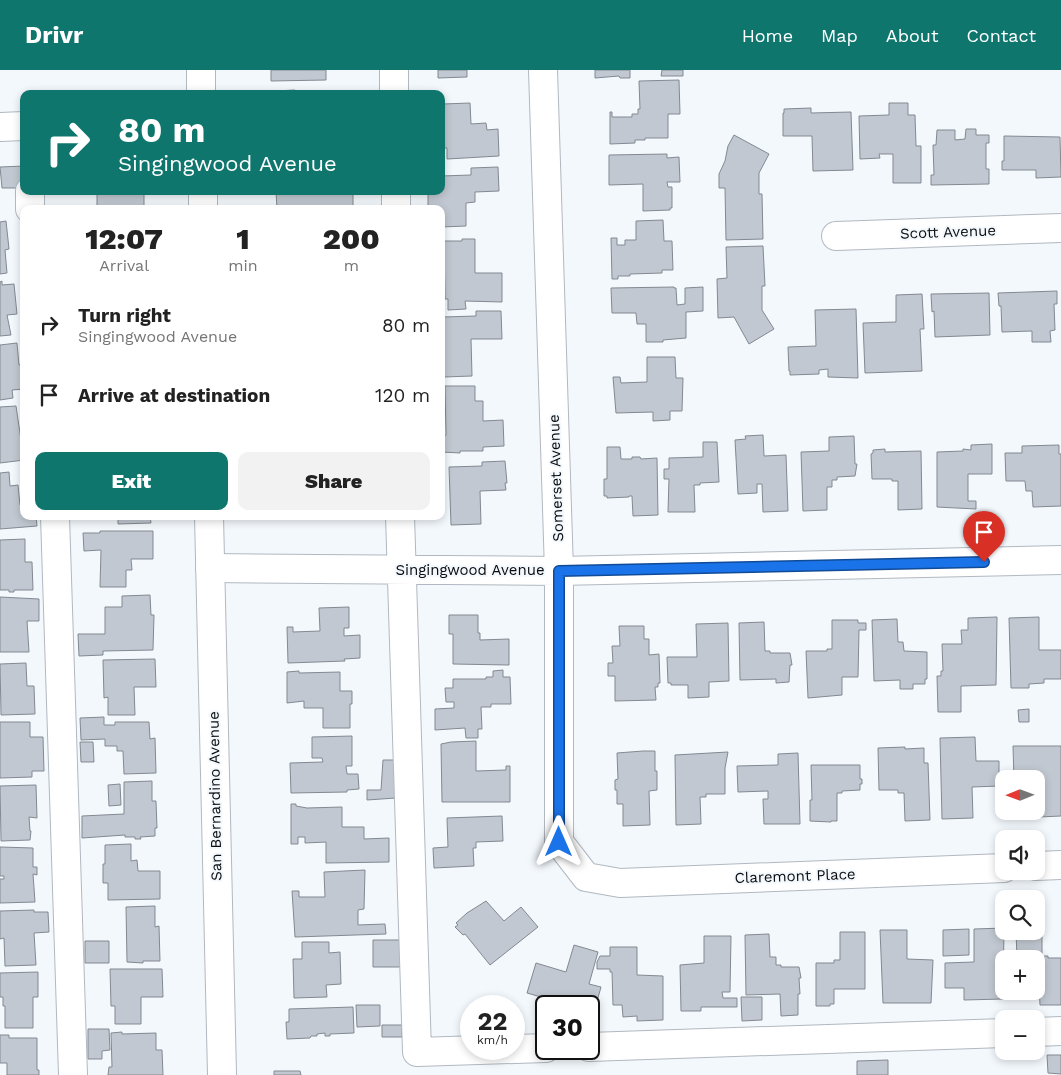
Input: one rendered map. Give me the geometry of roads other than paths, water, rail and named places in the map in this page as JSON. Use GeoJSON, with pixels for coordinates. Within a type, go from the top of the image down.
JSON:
{"type":"FeatureCollection","features":[{"type":"Feature","properties":{"kind":"street"},"geometry":{"type":"LineString","coordinates":[[200,70],[201,90]]}},
{"type":"Feature","properties":{"kind":"street"},"geometry":{"type":"LineString","coordinates":[[394,70],[394,90]]}},
{"type":"Feature","properties":{"kind":"street","name":"Somerset Avenue"},"geometry":{"type":"LineString","coordinates":[[544,70],[559,571],[559,842],[586,877]]}},
{"type":"Feature","properties":{"kind":"street"},"geometry":{"type":"LineString","coordinates":[[0,127],[20,126]]}},
{"type":"Feature","properties":{"kind":"street","name":"Scott Avenue"},"geometry":{"type":"LineString","coordinates":[[836,236],[1061,228]]}},
{"type":"Feature","properties":{"kind":"street"},"geometry":{"type":"LineString","coordinates":[[55,520],[73,1075]]}},
{"type":"Feature","properties":{"kind":"street","name":"San Bernardino Avenue"},"geometry":{"type":"LineString","coordinates":[[209,520],[222,1075]]}},
{"type":"Feature","properties":{"kind":"street"},"geometry":{"type":"LineString","coordinates":[[400,520],[417,1052],[535,1048]]}},
{"type":"Feature","properties":{"kind":"street","name":"Singingwood Avenue"},"geometry":{"type":"LineString","coordinates":[[210,568],[559,571],[1061,560]]}},
{"type":"Feature","properties":{"kind":"street"},"geometry":{"type":"LineString","coordinates":[[1045,866],[1061,865]]}},
{"type":"Feature","properties":{"kind":"street","name":"Claremont Place"},"geometry":{"type":"LineString","coordinates":[[586,877],[620,883],[995,868]]}},
{"type":"Feature","properties":{"kind":"street"},"geometry":{"type":"LineString","coordinates":[[1045,1032],[1061,1031]]}},
{"type":"Feature","properties":{"kind":"street"},"geometry":{"type":"LineString","coordinates":[[600,1047],[995,1033]]}}]}
